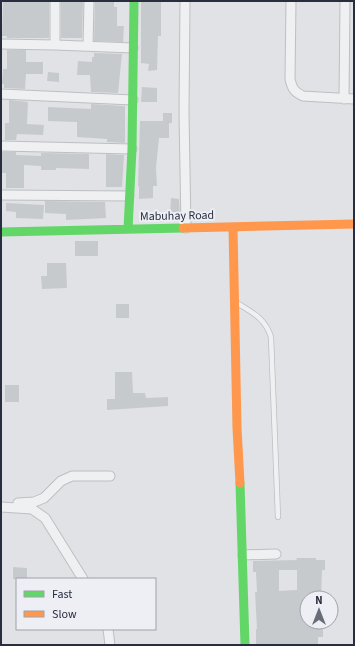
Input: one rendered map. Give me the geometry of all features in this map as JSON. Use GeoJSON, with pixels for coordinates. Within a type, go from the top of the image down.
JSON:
{"type":"FeatureCollection","features":[{"type":"Feature","properties":{"kind":"street"},"geometry":{"type":"LineString","coordinates":[[55,1],[55,45]]}},
{"type":"Feature","properties":{"kind":"street"},"geometry":{"type":"LineString","coordinates":[[88,46],[89,1]]}},
{"type":"Feature","properties":{"kind":"street"},"geometry":{"type":"LineString","coordinates":[[128,229],[132,149],[134,1]]}},
{"type":"Feature","properties":{"kind":"street"},"geometry":{"type":"LineString","coordinates":[[184,1],[186,228]]}},
{"type":"Feature","properties":{"kind":"street"},"geometry":{"type":"LineString","coordinates":[[291,1],[290,78],[293,90],[297,94],[303,96],[354,99]]}},
{"type":"Feature","properties":{"kind":"street"},"geometry":{"type":"LineString","coordinates":[[344,99],[345,1]]}},
{"type":"Feature","properties":{"kind":"street"},"geometry":{"type":"LineString","coordinates":[[1,44],[133,48]]}},
{"type":"Feature","properties":{"kind":"street"},"geometry":{"type":"LineString","coordinates":[[1,94],[133,100]]}},
{"type":"Feature","properties":{"kind":"street"},"geometry":{"type":"LineString","coordinates":[[1,146],[132,149]]}},
{"type":"Feature","properties":{"kind":"street"},"geometry":{"type":"LineString","coordinates":[[1,195],[129,196]]}},
{"type":"Feature","properties":{"kind":"street","name":"Mabuhay Road"},"geometry":{"type":"LineString","coordinates":[[1,232],[354,224]]}},
{"type":"Feature","properties":{"kind":"street"},"geometry":{"type":"LineString","coordinates":[[233,227],[237,428],[243,555],[245,645]]}},
{"type":"Feature","properties":{"kind":"street"},"geometry":{"type":"LineString","coordinates":[[1,503],[34,502],[44,498],[61,481],[72,476],[110,476]]}},
{"type":"Feature","properties":{"kind":"street"},"geometry":{"type":"LineString","coordinates":[[1,507],[32,509],[45,518],[82,578]]}},
{"type":"Feature","properties":{"kind":"street"},"geometry":{"type":"LineString","coordinates":[[243,555],[276,554]]}},
{"type":"Feature","properties":{"kind":"street"},"geometry":{"type":"LineString","coordinates":[[108,630],[110,645]]}},
{"type":"Feature","properties":{"kind":"lane"},"geometry":{"type":"LineString","coordinates":[[235,301],[258,316],[264,322],[271,337],[278,517]]}},
{"type":"Feature","properties":{"kind":"building"},"geometry":{"type":"Polygon","coordinates":[[[3,1],[49,1],[49,38],[7,38],[7,36],[2,36],[3,1]]]}},
{"type":"Feature","properties":{"kind":"building"},"geometry":{"type":"Polygon","coordinates":[[[61,1],[83,1],[82,38],[61,38],[61,1]]]}},
{"type":"Feature","properties":{"kind":"building"},"geometry":{"type":"Polygon","coordinates":[[[95,1],[114,1],[114,7],[117,7],[117,26],[124,26],[123,42],[94,41],[95,1]]]}},
{"type":"Feature","properties":{"kind":"building"},"geometry":{"type":"Polygon","coordinates":[[[141,1],[161,1],[161,36],[158,36],[157,70],[148,71],[149,64],[141,63],[141,1]]]}},
{"type":"Feature","properties":{"kind":"building"},"geometry":{"type":"Polygon","coordinates":[[[7,50],[26,50],[26,62],[43,62],[43,74],[26,74],[25,89],[4,88],[4,84],[2,84],[3,69],[7,69],[7,50]]]}},
{"type":"Feature","properties":{"kind":"building"},"geometry":{"type":"Polygon","coordinates":[[[94,53],[122,54],[118,93],[91,92],[90,75],[77,75],[78,61],[92,62],[94,53]]]}},
{"type":"Feature","properties":{"kind":"building"},"geometry":{"type":"Polygon","coordinates":[[[48,72],[59,73],[59,82],[47,81],[48,72]]]}},
{"type":"Feature","properties":{"kind":"building"},"geometry":{"type":"Polygon","coordinates":[[[142,87],[157,88],[157,102],[141,102],[142,87]]]}},
{"type":"Feature","properties":{"kind":"building"},"geometry":{"type":"Polygon","coordinates":[[[9,100],[28,102],[27,124],[44,125],[43,135],[17,134],[16,140],[5,140],[5,123],[9,123],[9,100]]]}},
{"type":"Feature","properties":{"kind":"building"},"geometry":{"type":"Polygon","coordinates":[[[91,104],[125,106],[125,143],[107,142],[107,139],[77,137],[77,122],[48,121],[48,107],[91,109],[91,104]]]}},
{"type":"Feature","properties":{"kind":"building"},"geometry":{"type":"Polygon","coordinates":[[[163,113],[172,113],[172,123],[169,123],[169,138],[159,138],[156,168],[157,186],[153,186],[153,198],[139,199],[140,121],[163,121],[163,113]]]}},
{"type":"Feature","properties":{"kind":"building"},"geometry":{"type":"Polygon","coordinates":[[[1,152],[16,152],[16,155],[41,156],[41,153],[89,154],[89,169],[56,168],[56,170],[41,170],[41,166],[24,165],[24,188],[6,188],[6,173],[1,173],[1,152]]]}},
{"type":"Feature","properties":{"kind":"building"},"geometry":{"type":"Polygon","coordinates":[[[106,154],[124,155],[122,187],[106,187],[106,154]]]}},
{"type":"Feature","properties":{"kind":"building"},"geometry":{"type":"Polygon","coordinates":[[[171,198],[179,199],[180,217],[170,216],[171,198]]]}},
{"type":"Feature","properties":{"kind":"building"},"geometry":{"type":"Polygon","coordinates":[[[45,201],[105,202],[106,218],[66,220],[66,214],[45,213],[45,201]]]}},
{"type":"Feature","properties":{"kind":"building"},"geometry":{"type":"Polygon","coordinates":[[[6,203],[44,205],[43,219],[16,218],[16,212],[6,211],[6,203]]]}},
{"type":"Feature","properties":{"kind":"building"},"geometry":{"type":"Polygon","coordinates":[[[75,241],[98,241],[98,256],[75,256],[75,241]]]}},
{"type":"Feature","properties":{"kind":"building"},"geometry":{"type":"Polygon","coordinates":[[[47,263],[66,263],[67,288],[42,289],[41,276],[47,276],[47,263]]]}},
{"type":"Feature","properties":{"kind":"building"},"geometry":{"type":"Polygon","coordinates":[[[116,304],[129,304],[129,318],[116,318],[116,304]]]}},
{"type":"Feature","properties":{"kind":"building"},"geometry":{"type":"Polygon","coordinates":[[[115,372],[132,372],[133,393],[145,393],[146,398],[168,397],[168,406],[107,410],[107,399],[115,399],[115,372]]]}},
{"type":"Feature","properties":{"kind":"building"},"geometry":{"type":"Polygon","coordinates":[[[5,385],[19,385],[19,402],[5,402],[5,385]]]}},
{"type":"Feature","properties":{"kind":"building"},"geometry":{"type":"Polygon","coordinates":[[[296,558],[316,558],[316,560],[325,560],[325,570],[322,570],[321,590],[299,590],[299,630],[323,630],[323,637],[318,637],[318,645],[256,645],[257,629],[255,592],[257,592],[256,572],[253,572],[253,561],[297,560],[296,558]],[[279,570],[279,591],[297,590],[297,570],[279,570]]]}},
{"type":"Feature","properties":{"kind":"building"},"geometry":{"type":"Polygon","coordinates":[[[13,567],[27,568],[27,578],[13,579],[13,567]]]}},
{"type":"Feature","properties":{"kind":"traffic: fast"},"geometry":{"type":"LineString","coordinates":[[128,229],[132,149],[134,1]]}},
{"type":"Feature","properties":{"kind":"traffic: fast"},"geometry":{"type":"LineString","coordinates":[[1,232],[183,228]]}},
{"type":"Feature","properties":{"kind":"traffic: fast"},"geometry":{"type":"LineString","coordinates":[[240,483],[245,645]]}},
{"type":"Feature","properties":{"kind":"traffic: slow"},"geometry":{"type":"LineString","coordinates":[[183,228],[354,224]]}},
{"type":"Feature","properties":{"kind":"traffic: slow"},"geometry":{"type":"LineString","coordinates":[[233,227],[237,428],[240,483]]}}]}
